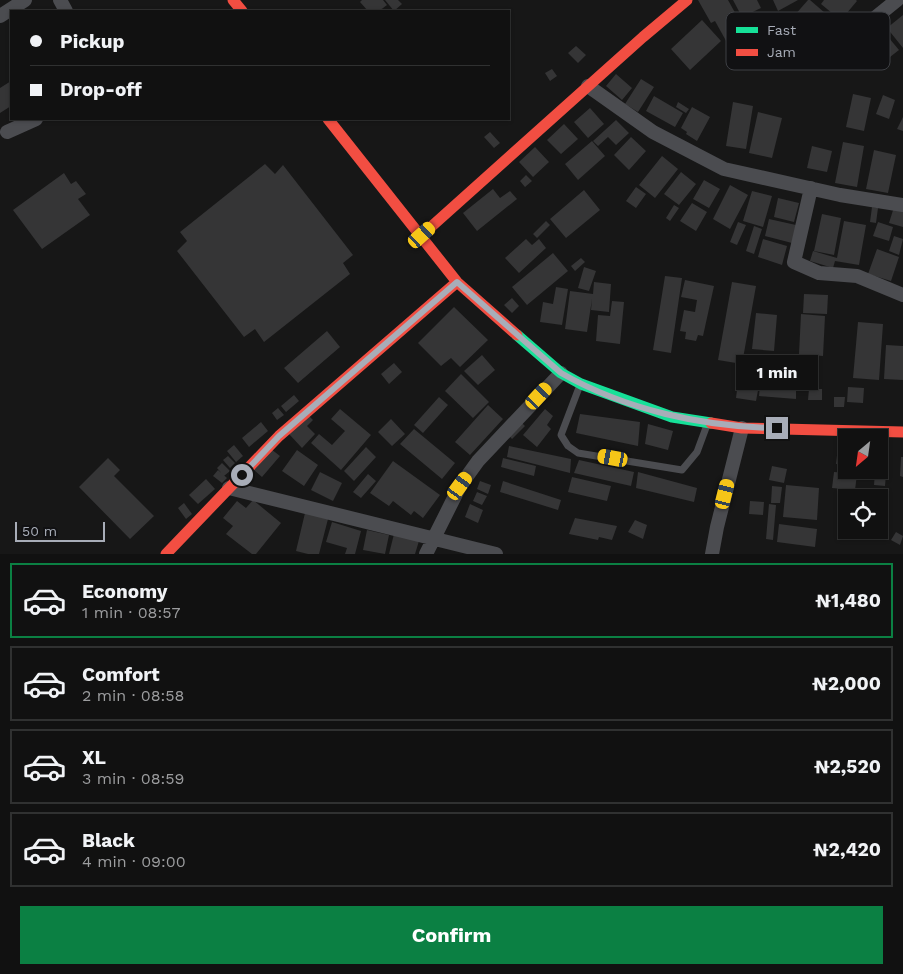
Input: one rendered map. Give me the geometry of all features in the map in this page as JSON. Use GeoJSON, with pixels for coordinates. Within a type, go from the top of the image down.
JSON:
{"type":"FeatureCollection","features":[{"type":"Feature","properties":{"kind":"street"},"geometry":{"type":"LineString","coordinates":[[0,16],[25,0]]}},
{"type":"Feature","properties":{"kind":"street"},"geometry":{"type":"LineString","coordinates":[[233,0],[241,10]]}},
{"type":"Feature","properties":{"kind":"street"},"geometry":{"type":"LineString","coordinates":[[422,235],[687,0]]}},
{"type":"Feature","properties":{"kind":"street"},"geometry":{"type":"LineString","coordinates":[[882,12],[897,0]]}},
{"type":"Feature","properties":{"kind":"street"},"geometry":{"type":"LineString","coordinates":[[588,86],[653,132],[724,168],[840,195],[903,205]]}},
{"type":"Feature","properties":{"kind":"street"},"geometry":{"type":"LineString","coordinates":[[7,132],[34,120]]}},
{"type":"Feature","properties":{"kind":"street"},"geometry":{"type":"LineString","coordinates":[[329,120],[422,235],[457,282],[561,373],[581,384],[672,417],[742,428],[903,432]]}},
{"type":"Feature","properties":{"kind":"street"},"geometry":{"type":"LineString","coordinates":[[811,188],[794,262],[819,273],[857,276],[903,295]]}},
{"type":"Feature","properties":{"kind":"street"},"geometry":{"type":"LineString","coordinates":[[166,554],[279,436],[457,282]]}},
{"type":"Feature","properties":{"kind":"street"},"geometry":{"type":"LineString","coordinates":[[426,554],[460,486],[478,461],[561,373]]}},
{"type":"Feature","properties":{"kind":"street"},"geometry":{"type":"LineString","coordinates":[[712,554],[742,428]]}},
{"type":"Feature","properties":{"kind":"street"},"geometry":{"type":"LineString","coordinates":[[229,488],[496,554]]}},
{"type":"Feature","properties":{"kind":"lane"},"geometry":{"type":"LineString","coordinates":[[581,384],[561,436],[568,446],[578,453],[682,470],[697,452],[708,422]]}},
{"type":"Feature","properties":{"kind":"building"},"geometry":{"type":"Polygon","coordinates":[[[362,0],[383,0],[387,5],[380,10],[367,10],[360,2],[362,0]]]}},
{"type":"Feature","properties":{"kind":"building"},"geometry":{"type":"Polygon","coordinates":[[[385,0],[398,0],[402,4],[393,10],[385,0]]]}},
{"type":"Feature","properties":{"kind":"building"},"geometry":{"type":"Polygon","coordinates":[[[698,0],[728,0],[735,12],[726,12],[726,41],[715,21],[711,23],[698,0]]]}},
{"type":"Feature","properties":{"kind":"building"},"geometry":{"type":"Polygon","coordinates":[[[733,0],[757,0],[761,8],[753,12],[739,12],[733,0]]]}},
{"type":"Feature","properties":{"kind":"building"},"geometry":{"type":"Polygon","coordinates":[[[773,0],[798,0],[778,11],[773,0]]]}},
{"type":"Feature","properties":{"kind":"building"},"geometry":{"type":"Polygon","coordinates":[[[810,0],[824,12],[798,12],[810,0]]]}},
{"type":"Feature","properties":{"kind":"building"},"geometry":{"type":"Polygon","coordinates":[[[824,0],[857,1],[848,12],[831,12],[821,4],[824,0]]]}},
{"type":"Feature","properties":{"kind":"building"},"geometry":{"type":"Polygon","coordinates":[[[903,15],[903,48],[890,32],[890,26],[903,15]]]}},
{"type":"Feature","properties":{"kind":"building"},"geometry":{"type":"Polygon","coordinates":[[[702,20],[721,41],[690,70],[671,49],[702,20]]]}},
{"type":"Feature","properties":{"kind":"building"},"geometry":{"type":"Polygon","coordinates":[[[890,39],[899,50],[890,57],[890,39]]]}},
{"type":"Feature","properties":{"kind":"building"},"geometry":{"type":"Polygon","coordinates":[[[576,46],[586,55],[578,63],[568,53],[576,46]]]}},
{"type":"Feature","properties":{"kind":"building"},"geometry":{"type":"Polygon","coordinates":[[[552,69],[557,76],[550,81],[545,73],[552,69]]]}},
{"type":"Feature","properties":{"kind":"building"},"geometry":{"type":"Polygon","coordinates":[[[616,74],[632,88],[622,100],[606,86],[616,74]]]}},
{"type":"Feature","properties":{"kind":"building"},"geometry":{"type":"Polygon","coordinates":[[[641,79],[654,87],[638,112],[625,104],[641,79]]]}},
{"type":"Feature","properties":{"kind":"building"},"geometry":{"type":"Polygon","coordinates":[[[10,82],[10,107],[0,113],[0,88],[10,82]]]}},
{"type":"Feature","properties":{"kind":"building"},"geometry":{"type":"Polygon","coordinates":[[[853,94],[871,98],[864,131],[846,127],[853,94]]]}},
{"type":"Feature","properties":{"kind":"building"},"geometry":{"type":"Polygon","coordinates":[[[883,95],[895,100],[889,119],[876,114],[883,95]]]}},
{"type":"Feature","properties":{"kind":"building"},"geometry":{"type":"Polygon","coordinates":[[[654,96],[683,113],[675,127],[646,111],[654,96]]]}},
{"type":"Feature","properties":{"kind":"building"},"geometry":{"type":"Polygon","coordinates":[[[678,102],[689,109],[686,113],[676,107],[678,102]]]}},
{"type":"Feature","properties":{"kind":"building"},"geometry":{"type":"Polygon","coordinates":[[[733,102],[753,106],[746,149],[726,146],[733,102]]]}},
{"type":"Feature","properties":{"kind":"building"},"geometry":{"type":"Polygon","coordinates":[[[692,107],[710,117],[697,141],[686,134],[687,132],[681,128],[692,107]]]}},
{"type":"Feature","properties":{"kind":"building"},"geometry":{"type":"Polygon","coordinates":[[[590,108],[604,124],[588,138],[574,122],[590,108]]]}},
{"type":"Feature","properties":{"kind":"building"},"geometry":{"type":"Polygon","coordinates":[[[758,112],[782,118],[772,158],[749,153],[758,112]]]}},
{"type":"Feature","properties":{"kind":"building"},"geometry":{"type":"Polygon","coordinates":[[[903,117],[903,131],[897,129],[903,117]]]}},
{"type":"Feature","properties":{"kind":"building"},"geometry":{"type":"Polygon","coordinates":[[[616,120],[629,133],[616,145],[608,137],[598,146],[593,141],[616,120]]]}},
{"type":"Feature","properties":{"kind":"building"},"geometry":{"type":"Polygon","coordinates":[[[564,124],[578,139],[561,154],[547,140],[564,124]]]}},
{"type":"Feature","properties":{"kind":"building"},"geometry":{"type":"Polygon","coordinates":[[[490,132],[500,143],[494,148],[484,137],[490,132]]]}},
{"type":"Feature","properties":{"kind":"building"},"geometry":{"type":"Polygon","coordinates":[[[631,137],[646,151],[629,170],[614,155],[631,137]]]}},
{"type":"Feature","properties":{"kind":"building"},"geometry":{"type":"Polygon","coordinates":[[[592,141],[605,156],[578,180],[565,164],[592,141]]]}},
{"type":"Feature","properties":{"kind":"building"},"geometry":{"type":"Polygon","coordinates":[[[843,142],[864,146],[857,187],[835,183],[843,142]]]}},
{"type":"Feature","properties":{"kind":"building"},"geometry":{"type":"Polygon","coordinates":[[[812,146],[832,151],[827,172],[807,168],[812,146]]]}},
{"type":"Feature","properties":{"kind":"building"},"geometry":{"type":"Polygon","coordinates":[[[535,147],[549,162],[533,177],[519,162],[535,147]]]}},
{"type":"Feature","properties":{"kind":"building"},"geometry":{"type":"Polygon","coordinates":[[[874,150],[896,155],[888,193],[866,189],[874,150]]]}},
{"type":"Feature","properties":{"kind":"building"},"geometry":{"type":"Polygon","coordinates":[[[662,156],[678,169],[655,198],[639,185],[662,156]]]}},
{"type":"Feature","properties":{"kind":"building"},"geometry":{"type":"Polygon","coordinates":[[[265,164],[275,174],[283,165],[353,255],[343,263],[350,274],[264,342],[255,329],[244,337],[177,251],[187,241],[180,232],[265,164]]]}},
{"type":"Feature","properties":{"kind":"building"},"geometry":{"type":"Polygon","coordinates":[[[681,172],[696,184],[679,205],[664,194],[681,172]]]}},
{"type":"Feature","properties":{"kind":"building"},"geometry":{"type":"Polygon","coordinates":[[[64,173],[71,184],[76,181],[86,194],[78,199],[90,215],[42,249],[13,210],[64,173]]]}},
{"type":"Feature","properties":{"kind":"building"},"geometry":{"type":"Polygon","coordinates":[[[526,175],[532,181],[525,187],[520,181],[526,175]]]}},
{"type":"Feature","properties":{"kind":"building"},"geometry":{"type":"Polygon","coordinates":[[[704,180],[720,189],[709,208],[693,199],[704,180]]]}},
{"type":"Feature","properties":{"kind":"building"},"geometry":{"type":"Polygon","coordinates":[[[730,185],[748,195],[730,229],[713,219],[730,185]]]}},
{"type":"Feature","properties":{"kind":"building"},"geometry":{"type":"Polygon","coordinates":[[[636,187],[646,194],[636,208],[626,201],[636,187]]]}},
{"type":"Feature","properties":{"kind":"building"},"geometry":{"type":"Polygon","coordinates":[[[493,189],[500,198],[510,191],[517,199],[477,231],[463,213],[493,189]]]}},
{"type":"Feature","properties":{"kind":"building"},"geometry":{"type":"Polygon","coordinates":[[[584,190],[600,210],[566,238],[550,219],[584,190]]]}},
{"type":"Feature","properties":{"kind":"building"},"geometry":{"type":"Polygon","coordinates":[[[752,191],[772,196],[763,227],[743,221],[752,191]]]}},
{"type":"Feature","properties":{"kind":"building"},"geometry":{"type":"Polygon","coordinates":[[[778,198],[799,203],[794,222],[774,217],[778,198]]]}},
{"type":"Feature","properties":{"kind":"building"},"geometry":{"type":"Polygon","coordinates":[[[692,203],[707,212],[696,231],[680,221],[692,203]]]}},
{"type":"Feature","properties":{"kind":"building"},"geometry":{"type":"Polygon","coordinates":[[[674,205],[679,208],[670,221],[666,218],[674,205]]]}},
{"type":"Feature","properties":{"kind":"building"},"geometry":{"type":"Polygon","coordinates":[[[872,207],[878,208],[876,223],[870,222],[872,207]]]}},
{"type":"Feature","properties":{"kind":"building"},"geometry":{"type":"Polygon","coordinates":[[[894,207],[903,209],[903,227],[889,223],[894,207]]]}},
{"type":"Feature","properties":{"kind":"building"},"geometry":{"type":"Polygon","coordinates":[[[822,214],[841,218],[834,255],[814,251],[822,214]]]}},
{"type":"Feature","properties":{"kind":"building"},"geometry":{"type":"Polygon","coordinates":[[[769,219],[796,225],[792,243],[765,236],[769,219]]]}},
{"type":"Feature","properties":{"kind":"building"},"geometry":{"type":"Polygon","coordinates":[[[546,221],[550,225],[537,238],[533,234],[546,221]]]}},
{"type":"Feature","properties":{"kind":"building"},"geometry":{"type":"Polygon","coordinates":[[[844,221],[866,225],[859,265],[835,261],[833,268],[810,261],[813,251],[837,258],[844,221]]]}},
{"type":"Feature","properties":{"kind":"building"},"geometry":{"type":"Polygon","coordinates":[[[738,222],[746,225],[737,245],[730,242],[738,222]]]}},
{"type":"Feature","properties":{"kind":"building"},"geometry":{"type":"Polygon","coordinates":[[[878,222],[893,227],[889,241],[873,236],[878,222]]]}},
{"type":"Feature","properties":{"kind":"building"},"geometry":{"type":"Polygon","coordinates":[[[754,226],[762,229],[754,254],[746,251],[754,226]]]}},
{"type":"Feature","properties":{"kind":"building"},"geometry":{"type":"Polygon","coordinates":[[[894,236],[903,239],[899,255],[889,251],[894,236]]]}},
{"type":"Feature","properties":{"kind":"building"},"geometry":{"type":"Polygon","coordinates":[[[526,239],[532,245],[539,239],[546,248],[519,273],[505,258],[526,239]]]}},
{"type":"Feature","properties":{"kind":"building"},"geometry":{"type":"Polygon","coordinates":[[[763,239],[787,246],[782,265],[758,257],[763,239]]]}},
{"type":"Feature","properties":{"kind":"building"},"geometry":{"type":"Polygon","coordinates":[[[877,249],[899,257],[891,281],[868,274],[877,249]]]}},
{"type":"Feature","properties":{"kind":"building"},"geometry":{"type":"Polygon","coordinates":[[[553,253],[568,271],[527,305],[512,287],[553,253]]]}},
{"type":"Feature","properties":{"kind":"building"},"geometry":{"type":"Polygon","coordinates":[[[581,258],[585,262],[575,271],[571,266],[581,258]]]}},
{"type":"Feature","properties":{"kind":"building"},"geometry":{"type":"Polygon","coordinates":[[[584,267],[596,271],[589,291],[578,288],[584,267]]]}},
{"type":"Feature","properties":{"kind":"building"},"geometry":{"type":"Polygon","coordinates":[[[665,276],[682,278],[671,353],[653,350],[665,276]]]}},
{"type":"Feature","properties":{"kind":"building"},"geometry":{"type":"Polygon","coordinates":[[[685,280],[714,286],[703,336],[698,335],[696,341],[685,339],[686,332],[680,331],[684,310],[695,312],[697,300],[681,297],[685,280]]]}},
{"type":"Feature","properties":{"kind":"building"},"geometry":{"type":"Polygon","coordinates":[[[594,282],[611,284],[609,312],[591,310],[592,299],[587,332],[565,329],[570,291],[593,294],[594,282]]]}},
{"type":"Feature","properties":{"kind":"building"},"geometry":{"type":"Polygon","coordinates":[[[732,282],[756,286],[742,364],[718,360],[732,282]]]}},
{"type":"Feature","properties":{"kind":"building"},"geometry":{"type":"Polygon","coordinates":[[[556,287],[568,289],[562,325],[540,322],[543,302],[553,304],[556,287]]]}},
{"type":"Feature","properties":{"kind":"building"},"geometry":{"type":"Polygon","coordinates":[[[804,294],[828,295],[827,314],[803,313],[804,294]]]}},
{"type":"Feature","properties":{"kind":"building"},"geometry":{"type":"Polygon","coordinates":[[[512,298],[519,306],[512,313],[504,305],[512,298]]]}},
{"type":"Feature","properties":{"kind":"building"},"geometry":{"type":"Polygon","coordinates":[[[612,301],[624,302],[620,344],[596,341],[598,315],[610,316],[612,301]]]}},
{"type":"Feature","properties":{"kind":"building"},"geometry":{"type":"Polygon","coordinates":[[[454,307],[488,340],[460,367],[451,358],[441,366],[418,343],[454,307]]]}},
{"type":"Feature","properties":{"kind":"building"},"geometry":{"type":"Polygon","coordinates":[[[756,313],[777,315],[774,351],[752,349],[756,313]]]}},
{"type":"Feature","properties":{"kind":"building"},"geometry":{"type":"Polygon","coordinates":[[[801,314],[825,316],[823,356],[799,354],[801,314]]]}},
{"type":"Feature","properties":{"kind":"building"},"geometry":{"type":"Polygon","coordinates":[[[858,322],[883,324],[879,380],[853,378],[858,322]]]}},
{"type":"Feature","properties":{"kind":"building"},"geometry":{"type":"Polygon","coordinates":[[[327,331],[340,347],[298,383],[284,368],[327,331]]]}},
{"type":"Feature","properties":{"kind":"building"},"geometry":{"type":"Polygon","coordinates":[[[886,345],[903,346],[903,380],[884,379],[886,345]]]}},
{"type":"Feature","properties":{"kind":"building"},"geometry":{"type":"Polygon","coordinates":[[[482,355],[495,370],[478,385],[464,371],[482,355]]]}},
{"type":"Feature","properties":{"kind":"building"},"geometry":{"type":"Polygon","coordinates":[[[394,363],[402,372],[389,384],[381,374],[394,363]]]}},
{"type":"Feature","properties":{"kind":"building"},"geometry":{"type":"Polygon","coordinates":[[[461,374],[489,402],[473,418],[445,391],[461,374]]]}},
{"type":"Feature","properties":{"kind":"building"},"geometry":{"type":"Polygon","coordinates":[[[738,382],[759,385],[756,401],[736,398],[738,382]]]}},
{"type":"Feature","properties":{"kind":"building"},"geometry":{"type":"Polygon","coordinates":[[[760,385],[796,387],[796,399],[759,396],[760,385]]]}},
{"type":"Feature","properties":{"kind":"building"},"geometry":{"type":"Polygon","coordinates":[[[848,387],[864,388],[863,403],[847,402],[848,387]]]}},
{"type":"Feature","properties":{"kind":"building"},"geometry":{"type":"Polygon","coordinates":[[[809,389],[822,389],[822,400],[808,400],[809,389]]]}},
{"type":"Feature","properties":{"kind":"building"},"geometry":{"type":"Polygon","coordinates":[[[294,395],[299,401],[286,412],[281,406],[294,395]]]}},
{"type":"Feature","properties":{"kind":"building"},"geometry":{"type":"Polygon","coordinates":[[[439,397],[448,405],[423,433],[414,425],[439,397]]]}},
{"type":"Feature","properties":{"kind":"building"},"geometry":{"type":"Polygon","coordinates":[[[834,397],[845,397],[844,407],[834,407],[834,397]]]}},
{"type":"Feature","properties":{"kind":"building"},"geometry":{"type":"Polygon","coordinates":[[[488,405],[503,419],[470,455],[455,442],[488,405]]]}},
{"type":"Feature","properties":{"kind":"building"},"geometry":{"type":"Polygon","coordinates":[[[278,408],[284,415],[277,420],[272,413],[278,408]]]}},
{"type":"Feature","properties":{"kind":"building"},"geometry":{"type":"Polygon","coordinates":[[[340,409],[371,435],[341,470],[311,443],[319,434],[332,445],[345,431],[331,419],[340,409]]]}},
{"type":"Feature","properties":{"kind":"building"},"geometry":{"type":"Polygon","coordinates":[[[545,409],[553,416],[547,425],[551,429],[537,447],[523,435],[545,409]]]}},
{"type":"Feature","properties":{"kind":"building"},"geometry":{"type":"Polygon","coordinates":[[[580,414],[640,422],[638,446],[576,433],[580,414]]]}},
{"type":"Feature","properties":{"kind":"building"},"geometry":{"type":"Polygon","coordinates":[[[308,415],[313,420],[307,426],[315,434],[302,448],[289,434],[308,415]]]}},
{"type":"Feature","properties":{"kind":"building"},"geometry":{"type":"Polygon","coordinates":[[[391,419],[405,434],[392,446],[378,432],[391,419]]]}},
{"type":"Feature","properties":{"kind":"building"},"geometry":{"type":"Polygon","coordinates":[[[519,420],[525,426],[512,439],[506,432],[519,420]]]}},
{"type":"Feature","properties":{"kind":"building"},"geometry":{"type":"Polygon","coordinates":[[[261,422],[268,431],[249,447],[242,438],[261,422]]]}},
{"type":"Feature","properties":{"kind":"building"},"geometry":{"type":"Polygon","coordinates":[[[648,424],[673,431],[668,450],[645,444],[648,424]]]}},
{"type":"Feature","properties":{"kind":"building"},"geometry":{"type":"Polygon","coordinates":[[[414,429],[455,463],[442,479],[400,444],[414,429]]]}},
{"type":"Feature","properties":{"kind":"building"},"geometry":{"type":"Polygon","coordinates":[[[234,445],[243,456],[236,462],[227,451],[234,445]]]}},
{"type":"Feature","properties":{"kind":"building"},"geometry":{"type":"Polygon","coordinates":[[[509,446],[571,459],[570,473],[507,457],[509,446]]]}},
{"type":"Feature","properties":{"kind":"building"},"geometry":{"type":"Polygon","coordinates":[[[366,447],[376,457],[354,481],[344,471],[366,447]]]}},
{"type":"Feature","properties":{"kind":"building"},"geometry":{"type":"Polygon","coordinates":[[[838,447],[838,464],[836,464],[838,447]]]}},
{"type":"Feature","properties":{"kind":"building"},"geometry":{"type":"Polygon","coordinates":[[[271,449],[280,456],[262,477],[253,469],[271,449]]]}},
{"type":"Feature","properties":{"kind":"building"},"geometry":{"type":"Polygon","coordinates":[[[297,450],[318,465],[304,486],[282,471],[297,450]]]}},
{"type":"Feature","properties":{"kind":"building"},"geometry":{"type":"Polygon","coordinates":[[[228,456],[235,463],[230,468],[223,460],[228,456]]]}},
{"type":"Feature","properties":{"kind":"building"},"geometry":{"type":"Polygon","coordinates":[[[901,457],[903,457],[903,477],[900,476],[901,457]]]}},
{"type":"Feature","properties":{"kind":"building"},"geometry":{"type":"Polygon","coordinates":[[[108,458],[120,470],[114,476],[154,516],[130,539],[79,487],[108,458]]]}},
{"type":"Feature","properties":{"kind":"building"},"geometry":{"type":"Polygon","coordinates":[[[503,458],[536,466],[534,476],[501,467],[503,458]]]}},
{"type":"Feature","properties":{"kind":"building"},"geometry":{"type":"Polygon","coordinates":[[[579,460],[634,472],[631,486],[574,473],[579,460]]]}},
{"type":"Feature","properties":{"kind":"building"},"geometry":{"type":"Polygon","coordinates":[[[393,461],[440,495],[423,518],[414,511],[411,515],[393,501],[389,506],[370,493],[393,461]]]}},
{"type":"Feature","properties":{"kind":"building"},"geometry":{"type":"Polygon","coordinates":[[[222,463],[230,471],[224,476],[217,468],[222,463]]]}},
{"type":"Feature","properties":{"kind":"building"},"geometry":{"type":"Polygon","coordinates":[[[772,466],[787,469],[784,483],[769,480],[772,466]]]}},
{"type":"Feature","properties":{"kind":"building"},"geometry":{"type":"Polygon","coordinates":[[[218,470],[227,478],[222,483],[213,476],[218,470]]]}},
{"type":"Feature","properties":{"kind":"building"},"geometry":{"type":"Polygon","coordinates":[[[320,472],[342,483],[333,501],[311,490],[320,472]]]}},
{"type":"Feature","properties":{"kind":"building"},"geometry":{"type":"Polygon","coordinates":[[[638,472],[697,488],[694,502],[636,488],[638,472]]]}},
{"type":"Feature","properties":{"kind":"building"},"geometry":{"type":"Polygon","coordinates":[[[834,472],[838,472],[838,479],[856,479],[855,489],[832,488],[834,472]]]}},
{"type":"Feature","properties":{"kind":"building"},"geometry":{"type":"Polygon","coordinates":[[[368,474],[376,481],[361,498],[353,492],[368,474]]]}},
{"type":"Feature","properties":{"kind":"building"},"geometry":{"type":"Polygon","coordinates":[[[572,477],[611,486],[607,501],[568,492],[572,477]]]}},
{"type":"Feature","properties":{"kind":"building"},"geometry":{"type":"Polygon","coordinates":[[[206,479],[215,489],[198,504],[189,495],[206,479]]]}},
{"type":"Feature","properties":{"kind":"building"},"geometry":{"type":"Polygon","coordinates":[[[874,479],[886,479],[885,486],[874,485],[874,479]]]}},
{"type":"Feature","properties":{"kind":"building"},"geometry":{"type":"Polygon","coordinates":[[[480,481],[491,485],[488,494],[477,489],[480,481]]]}},
{"type":"Feature","properties":{"kind":"building"},"geometry":{"type":"Polygon","coordinates":[[[503,481],[561,500],[558,510],[500,492],[503,481]]]}},
{"type":"Feature","properties":{"kind":"building"},"geometry":{"type":"Polygon","coordinates":[[[786,485],[819,488],[817,520],[783,517],[786,485]]]}},
{"type":"Feature","properties":{"kind":"building"},"geometry":{"type":"Polygon","coordinates":[[[772,486],[782,487],[780,503],[771,503],[772,486]]]}},
{"type":"Feature","properties":{"kind":"building"},"geometry":{"type":"Polygon","coordinates":[[[477,492],[487,496],[482,505],[473,501],[477,492]]]}},
{"type":"Feature","properties":{"kind":"building"},"geometry":{"type":"Polygon","coordinates":[[[253,500],[281,523],[256,554],[252,554],[226,534],[233,526],[223,518],[237,501],[246,508],[253,500]]]}},
{"type":"Feature","properties":{"kind":"building"},"geometry":{"type":"Polygon","coordinates":[[[750,501],[764,502],[763,515],[749,514],[750,501]]]}},
{"type":"Feature","properties":{"kind":"building"},"geometry":{"type":"Polygon","coordinates":[[[184,503],[192,514],[186,519],[178,508],[184,503]]]}},
{"type":"Feature","properties":{"kind":"building"},"geometry":{"type":"Polygon","coordinates":[[[470,504],[483,510],[478,523],[465,517],[470,504]]]}},
{"type":"Feature","properties":{"kind":"building"},"geometry":{"type":"Polygon","coordinates":[[[769,504],[776,505],[773,540],[766,539],[769,504]]]}},
{"type":"Feature","properties":{"kind":"building"},"geometry":{"type":"Polygon","coordinates":[[[305,513],[328,519],[319,554],[296,551],[305,513]]]}},
{"type":"Feature","properties":{"kind":"building"},"geometry":{"type":"Polygon","coordinates":[[[575,518],[617,526],[612,540],[599,537],[598,540],[569,534],[575,518]]]}},
{"type":"Feature","properties":{"kind":"building"},"geometry":{"type":"Polygon","coordinates":[[[635,520],[647,525],[643,539],[628,532],[635,520]]]}},
{"type":"Feature","properties":{"kind":"building"},"geometry":{"type":"Polygon","coordinates":[[[332,522],[361,531],[355,554],[345,554],[347,548],[326,542],[332,522]]]}},
{"type":"Feature","properties":{"kind":"building"},"geometry":{"type":"Polygon","coordinates":[[[779,524],[817,529],[815,547],[777,542],[779,524]]]}},
{"type":"Feature","properties":{"kind":"building"},"geometry":{"type":"Polygon","coordinates":[[[367,530],[389,535],[385,554],[363,550],[367,530]]]}},
{"type":"Feature","properties":{"kind":"building"},"geometry":{"type":"Polygon","coordinates":[[[896,532],[903,536],[900,545],[891,540],[896,532]]]}},
{"type":"Feature","properties":{"kind":"building"},"geometry":{"type":"Polygon","coordinates":[[[394,534],[419,541],[415,554],[389,554],[394,534]]]}},
{"type":"Feature","properties":{"kind":"traffic: fast"},"geometry":{"type":"LineString","coordinates":[[517,335],[561,373],[581,384],[672,417],[711,423]]}},
{"type":"Feature","properties":{"kind":"traffic: jam"},"geometry":{"type":"LineString","coordinates":[[233,0],[241,10]]}},
{"type":"Feature","properties":{"kind":"traffic: jam"},"geometry":{"type":"LineString","coordinates":[[422,235],[643,37],[687,0]]}},
{"type":"Feature","properties":{"kind":"traffic: jam"},"geometry":{"type":"LineString","coordinates":[[329,120],[457,282],[517,335]]}},
{"type":"Feature","properties":{"kind":"traffic: jam"},"geometry":{"type":"LineString","coordinates":[[166,554],[279,436],[457,282]]}},
{"type":"Feature","properties":{"kind":"traffic: jam"},"geometry":{"type":"LineString","coordinates":[[711,423],[742,428],[903,432]]}},
{"type":"Feature","properties":{"kind":"route"},"geometry":{"type":"LineString","coordinates":[[242,475],[279,436],[457,282],[561,373],[581,384],[672,417],[742,428],[777,428]]}}]}
